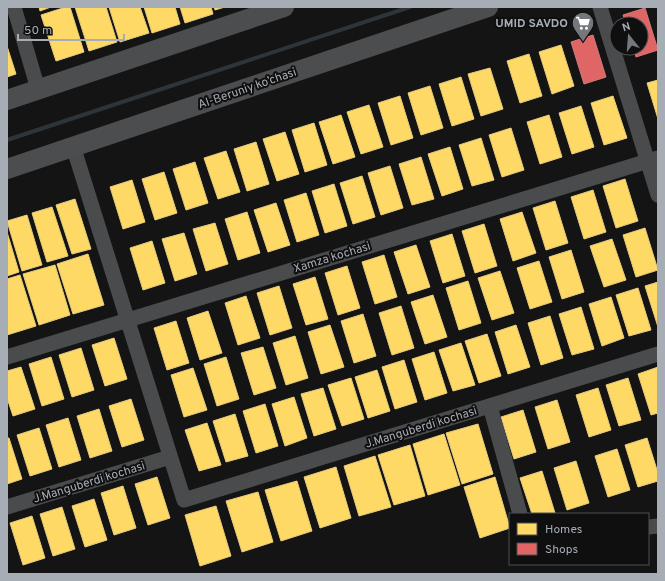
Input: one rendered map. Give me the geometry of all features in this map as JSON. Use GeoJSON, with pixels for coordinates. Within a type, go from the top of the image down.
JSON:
{"type":"FeatureCollection","features":[{"type":"Feature","properties":{"kind":"main road"},"geometry":{"type":"LineString","coordinates":[[7,100],[284,7]]}},
{"type":"Feature","properties":{"kind":"main road","name":"Al-Beruniy ko’chasi"},"geometry":{"type":"LineString","coordinates":[[7,169],[488,7]]}},
{"type":"Feature","properties":{"kind":"street"},"geometry":{"type":"LineString","coordinates":[[14,7],[38,90]]}},
{"type":"Feature","properties":{"kind":"street"},"geometry":{"type":"LineString","coordinates":[[600,7],[653,160],[658,195]]}},
{"type":"Feature","properties":{"kind":"street"},"geometry":{"type":"LineString","coordinates":[[74,146],[170,457]]}},
{"type":"Feature","properties":{"kind":"street","name":"Xamza kochasi"},"geometry":{"type":"LineString","coordinates":[[7,357],[653,160]]}},
{"type":"Feature","properties":{"kind":"street","name":"J.Manguberdi kochasi"},"geometry":{"type":"LineString","coordinates":[[7,507],[170,457],[184,500],[658,354]]}},
{"type":"Feature","properties":{"kind":"street"},"geometry":{"type":"LineString","coordinates":[[490,406],[520,513]]}},
{"type":"Feature","properties":{"kind":"building: Homes"},"geometry":{"type":"Polygon","coordinates":[[[39,7],[51,7],[40,11],[39,7]]]}},
{"type":"Feature","properties":{"kind":"building: Homes"},"geometry":{"type":"Polygon","coordinates":[[[70,7],[84,52],[56,61],[41,15],[70,7]]]}},
{"type":"Feature","properties":{"kind":"building: Homes"},"geometry":{"type":"Polygon","coordinates":[[[75,7],[106,7],[117,42],[89,51],[75,7]]]}},
{"type":"Feature","properties":{"kind":"building: Homes"},"geometry":{"type":"Polygon","coordinates":[[[109,7],[140,7],[149,33],[120,42],[109,7]]]}},
{"type":"Feature","properties":{"kind":"building: Homes"},"geometry":{"type":"Polygon","coordinates":[[[144,7],[175,7],[180,24],[152,33],[144,7]]]}},
{"type":"Feature","properties":{"kind":"building: Homes"},"geometry":{"type":"Polygon","coordinates":[[[180,7],[211,7],[213,14],[185,23],[180,7]]]}},
{"type":"Feature","properties":{"kind":"building: Homes"},"geometry":{"type":"Polygon","coordinates":[[[214,7],[225,7],[215,10],[214,7]]]}},
{"type":"Feature","properties":{"kind":"building: Homes"},"geometry":{"type":"Polygon","coordinates":[[[561,45],[574,86],[552,94],[539,52],[561,45]]]}},
{"type":"Feature","properties":{"kind":"building: Homes"},"geometry":{"type":"Polygon","coordinates":[[[7,46],[16,74],[7,77],[7,46]]]}},
{"type":"Feature","properties":{"kind":"building: Homes"},"geometry":{"type":"Polygon","coordinates":[[[529,54],[542,96],[520,103],[507,61],[529,54]]]}},
{"type":"Feature","properties":{"kind":"building: Homes"},"geometry":{"type":"Polygon","coordinates":[[[490,68],[503,109],[481,116],[468,74],[490,68]]]}},
{"type":"Feature","properties":{"kind":"building: Homes"},"geometry":{"type":"Polygon","coordinates":[[[461,77],[474,119],[452,126],[439,84],[461,77]]]}},
{"type":"Feature","properties":{"kind":"building: Homes"},"geometry":{"type":"Polygon","coordinates":[[[658,80],[658,119],[647,83],[658,80]]]}},
{"type":"Feature","properties":{"kind":"building: Homes"},"geometry":{"type":"Polygon","coordinates":[[[430,86],[443,128],[421,135],[408,93],[430,86]]]}},
{"type":"Feature","properties":{"kind":"building: Homes"},"geometry":{"type":"Polygon","coordinates":[[[400,96],[413,138],[391,145],[378,103],[400,96]]]}},
{"type":"Feature","properties":{"kind":"building: Homes"},"geometry":{"type":"Polygon","coordinates":[[[613,96],[627,138],[604,145],[591,103],[613,96]]]}},
{"type":"Feature","properties":{"kind":"building: Homes"},"geometry":{"type":"Polygon","coordinates":[[[369,105],[383,147],[361,154],[347,112],[369,105]]]}},
{"type":"Feature","properties":{"kind":"building: Homes"},"geometry":{"type":"Polygon","coordinates":[[[581,106],[594,147],[572,154],[559,113],[581,106]]]}},
{"type":"Feature","properties":{"kind":"building: Homes"},"geometry":{"type":"Polygon","coordinates":[[[341,115],[355,157],[333,164],[319,122],[341,115]]]}},
{"type":"Feature","properties":{"kind":"building: Homes"},"geometry":{"type":"Polygon","coordinates":[[[549,115],[562,157],[540,164],[527,122],[549,115]]]}},
{"type":"Feature","properties":{"kind":"building: Homes"},"geometry":{"type":"Polygon","coordinates":[[[314,123],[327,165],[305,172],[292,130],[314,123]]]}},
{"type":"Feature","properties":{"kind":"building: Homes"},"geometry":{"type":"Polygon","coordinates":[[[511,128],[524,170],[502,177],[489,135],[511,128]]]}},
{"type":"Feature","properties":{"kind":"building: Homes"},"geometry":{"type":"Polygon","coordinates":[[[285,132],[299,174],[277,181],[263,139],[285,132]]]}},
{"type":"Feature","properties":{"kind":"building: Homes"},"geometry":{"type":"Polygon","coordinates":[[[481,138],[494,180],[472,186],[459,145],[481,138]]]}},
{"type":"Feature","properties":{"kind":"building: Homes"},"geometry":{"type":"Polygon","coordinates":[[[256,142],[269,184],[247,191],[234,149],[256,142]]]}},
{"type":"Feature","properties":{"kind":"building: Homes"},"geometry":{"type":"Polygon","coordinates":[[[450,147],[463,189],[442,196],[428,154],[450,147]]]}},
{"type":"Feature","properties":{"kind":"building: Homes"},"geometry":{"type":"Polygon","coordinates":[[[226,151],[240,192],[218,199],[204,158],[226,151]]]}},
{"type":"Feature","properties":{"kind":"building: Homes"},"geometry":{"type":"Polygon","coordinates":[[[421,157],[434,199],[412,205],[399,164],[421,157]]]}},
{"type":"Feature","properties":{"kind":"building: Homes"},"geometry":{"type":"Polygon","coordinates":[[[195,162],[208,203],[186,210],[173,169],[195,162]]]}},
{"type":"Feature","properties":{"kind":"building: Homes"},"geometry":{"type":"Polygon","coordinates":[[[390,166],[403,208],[381,215],[368,173],[390,166]]]}},
{"type":"Feature","properties":{"kind":"building: Homes"},"geometry":{"type":"Polygon","coordinates":[[[164,172],[177,213],[155,220],[142,179],[164,172]]]}},
{"type":"Feature","properties":{"kind":"building: Homes"},"geometry":{"type":"Polygon","coordinates":[[[362,176],[375,217],[353,224],[340,183],[362,176]]]}},
{"type":"Feature","properties":{"kind":"building: Homes"},"geometry":{"type":"Polygon","coordinates":[[[625,179],[638,221],[616,228],[603,186],[625,179]]]}},
{"type":"Feature","properties":{"kind":"building: Homes"},"geometry":{"type":"Polygon","coordinates":[[[132,180],[145,222],[123,229],[110,187],[132,180]]]}},
{"type":"Feature","properties":{"kind":"building: Homes"},"geometry":{"type":"Polygon","coordinates":[[[334,184],[347,226],[325,233],[312,191],[334,184]]]}},
{"type":"Feature","properties":{"kind":"building: Homes"},"geometry":{"type":"Polygon","coordinates":[[[593,190],[606,232],[584,239],[571,197],[593,190]]]}},
{"type":"Feature","properties":{"kind":"building: Homes"},"geometry":{"type":"Polygon","coordinates":[[[306,193],[319,235],[297,242],[284,200],[306,193]]]}},
{"type":"Feature","properties":{"kind":"building: Homes"},"geometry":{"type":"Polygon","coordinates":[[[75,199],[91,249],[72,254],[56,205],[75,199]]]}},
{"type":"Feature","properties":{"kind":"building: Homes"},"geometry":{"type":"Polygon","coordinates":[[[555,201],[568,243],[546,250],[533,208],[555,201]]]}},
{"type":"Feature","properties":{"kind":"building: Homes"},"geometry":{"type":"Polygon","coordinates":[[[276,203],[290,245],[268,252],[254,210],[276,203]]]}},
{"type":"Feature","properties":{"kind":"building: Homes"},"geometry":{"type":"Polygon","coordinates":[[[52,207],[68,256],[47,262],[32,213],[52,207]]]}},
{"type":"Feature","properties":{"kind":"building: Homes"},"geometry":{"type":"Polygon","coordinates":[[[247,212],[260,253],[238,260],[225,219],[247,212]]]}},
{"type":"Feature","properties":{"kind":"building: Homes"},"geometry":{"type":"Polygon","coordinates":[[[522,212],[536,253],[513,261],[500,219],[522,212]]]}},
{"type":"Feature","properties":{"kind":"building: Homes"},"geometry":{"type":"Polygon","coordinates":[[[27,215],[42,265],[22,271],[7,221],[27,215]]]}},
{"type":"Feature","properties":{"kind":"building: Homes"},"geometry":{"type":"Polygon","coordinates":[[[215,223],[228,264],[206,271],[193,229],[215,223]]]}},
{"type":"Feature","properties":{"kind":"building: Homes"},"geometry":{"type":"Polygon","coordinates":[[[484,224],[497,266],[475,273],[462,231],[484,224]]]}},
{"type":"Feature","properties":{"kind":"building: Homes"},"geometry":{"type":"Polygon","coordinates":[[[645,228],[658,270],[636,277],[623,235],[645,228]]]}},
{"type":"Feature","properties":{"kind":"building: Homes"},"geometry":{"type":"Polygon","coordinates":[[[7,232],[19,272],[7,276],[7,232]]]}},
{"type":"Feature","properties":{"kind":"building: Homes"},"geometry":{"type":"Polygon","coordinates":[[[184,233],[197,274],[175,281],[162,239],[184,233]]]}},
{"type":"Feature","properties":{"kind":"building: Homes"},"geometry":{"type":"Polygon","coordinates":[[[452,234],[465,276],[443,283],[430,241],[452,234]]]}},
{"type":"Feature","properties":{"kind":"building: Homes"},"geometry":{"type":"Polygon","coordinates":[[[612,239],[626,280],[604,287],[590,246],[612,239]]]}},
{"type":"Feature","properties":{"kind":"building: Homes"},"geometry":{"type":"Polygon","coordinates":[[[152,241],[165,283],[143,290],[130,248],[152,241]]]}},
{"type":"Feature","properties":{"kind":"building: Homes"},"geometry":{"type":"Polygon","coordinates":[[[416,245],[430,287],[408,294],[394,252],[416,245]]]}},
{"type":"Feature","properties":{"kind":"building: Homes"},"geometry":{"type":"Polygon","coordinates":[[[571,250],[584,292],[562,299],[549,257],[571,250]]]}},
{"type":"Feature","properties":{"kind":"building: Homes"},"geometry":{"type":"Polygon","coordinates":[[[88,254],[104,305],[73,314],[57,264],[88,254]]]}},
{"type":"Feature","properties":{"kind":"building: Homes"},"geometry":{"type":"Polygon","coordinates":[[[384,255],[397,297],[375,304],[362,262],[384,255]]]}},
{"type":"Feature","properties":{"kind":"building: Homes"},"geometry":{"type":"Polygon","coordinates":[[[539,261],[552,302],[530,309],[517,268],[539,261]]]}},
{"type":"Feature","properties":{"kind":"building: Homes"},"geometry":{"type":"Polygon","coordinates":[[[55,265],[70,315],[39,325],[23,274],[55,265]]]}},
{"type":"Feature","properties":{"kind":"building: Homes"},"geometry":{"type":"Polygon","coordinates":[[[347,266],[360,308],[338,315],[325,273],[347,266]]]}},
{"type":"Feature","properties":{"kind":"building: Homes"},"geometry":{"type":"Polygon","coordinates":[[[500,271],[514,313],[492,320],[478,278],[500,271]]]}},
{"type":"Feature","properties":{"kind":"building: Homes"},"geometry":{"type":"Polygon","coordinates":[[[20,275],[36,326],[7,335],[7,279],[20,275]]]}},
{"type":"Feature","properties":{"kind":"building: Homes"},"geometry":{"type":"Polygon","coordinates":[[[315,277],[328,319],[306,325],[293,284],[315,277]]]}},
{"type":"Feature","properties":{"kind":"building: Homes"},"geometry":{"type":"Polygon","coordinates":[[[468,281],[481,323],[459,330],[446,288],[468,281]]]}},
{"type":"Feature","properties":{"kind":"building: Homes"},"geometry":{"type":"Polygon","coordinates":[[[658,282],[658,327],[645,286],[658,282]]]}},
{"type":"Feature","properties":{"kind":"building: Homes"},"geometry":{"type":"Polygon","coordinates":[[[279,286],[292,328],[270,335],[257,293],[279,286]]]}},
{"type":"Feature","properties":{"kind":"building: Homes"},"geometry":{"type":"Polygon","coordinates":[[[638,288],[651,330],[629,336],[616,295],[638,288]]]}},
{"type":"Feature","properties":{"kind":"building: Homes"},"geometry":{"type":"Polygon","coordinates":[[[433,295],[447,337],[425,344],[411,302],[433,295]]]}},
{"type":"Feature","properties":{"kind":"building: Homes"},"geometry":{"type":"Polygon","coordinates":[[[246,296],[260,338],[238,345],[225,303],[246,296]]]}},
{"type":"Feature","properties":{"kind":"building: Homes"},"geometry":{"type":"Polygon","coordinates":[[[611,297],[624,338],[602,346],[589,304],[611,297]]]}},
{"type":"Feature","properties":{"kind":"building: Homes"},"geometry":{"type":"Polygon","coordinates":[[[401,306],[414,348],[392,355],[379,313],[401,306]]]}},
{"type":"Feature","properties":{"kind":"building: Homes"},"geometry":{"type":"Polygon","coordinates":[[[581,307],[594,349],[572,355],[559,314],[581,307]]]}},
{"type":"Feature","properties":{"kind":"building: Homes"},"geometry":{"type":"Polygon","coordinates":[[[208,311],[222,353],[200,360],[187,318],[208,311]]]}},
{"type":"Feature","properties":{"kind":"building: Homes"},"geometry":{"type":"Polygon","coordinates":[[[363,314],[376,356],[354,363],[341,321],[363,314]]]}},
{"type":"Feature","properties":{"kind":"building: Homes"},"geometry":{"type":"Polygon","coordinates":[[[550,316],[563,358],[541,365],[528,323],[550,316]]]}},
{"type":"Feature","properties":{"kind":"building: Homes"},"geometry":{"type":"Polygon","coordinates":[[[176,321],[189,363],[167,370],[154,328],[176,321]]]}},
{"type":"Feature","properties":{"kind":"building: Homes"},"geometry":{"type":"Polygon","coordinates":[[[330,325],[344,367],[321,374],[308,332],[330,325]]]}},
{"type":"Feature","properties":{"kind":"building: Homes"},"geometry":{"type":"Polygon","coordinates":[[[516,325],[530,367],[508,374],[495,332],[516,325]]]}},
{"type":"Feature","properties":{"kind":"building: Homes"},"geometry":{"type":"Polygon","coordinates":[[[487,334],[501,376],[479,383],[465,341],[487,334]]]}},
{"type":"Feature","properties":{"kind":"building: Homes"},"geometry":{"type":"Polygon","coordinates":[[[295,336],[308,378],[286,385],[273,343],[295,336]]]}},
{"type":"Feature","properties":{"kind":"building: Homes"},"geometry":{"type":"Polygon","coordinates":[[[114,338],[127,379],[105,386],[92,345],[114,338]]]}},
{"type":"Feature","properties":{"kind":"building: Homes"},"geometry":{"type":"Polygon","coordinates":[[[461,343],[475,385],[453,391],[439,350],[461,343]]]}},
{"type":"Feature","properties":{"kind":"building: Homes"},"geometry":{"type":"Polygon","coordinates":[[[263,347],[276,388],[254,395],[241,353],[263,347]]]}},
{"type":"Feature","properties":{"kind":"building: Homes"},"geometry":{"type":"Polygon","coordinates":[[[81,348],[94,390],[72,397],[59,355],[81,348]]]}},
{"type":"Feature","properties":{"kind":"building: Homes"},"geometry":{"type":"Polygon","coordinates":[[[434,352],[447,393],[425,400],[412,359],[434,352]]]}},
{"type":"Feature","properties":{"kind":"building: Homes"},"geometry":{"type":"Polygon","coordinates":[[[51,357],[64,399],[42,406],[29,364],[51,357]]]}},
{"type":"Feature","properties":{"kind":"building: Homes"},"geometry":{"type":"Polygon","coordinates":[[[226,357],[239,399],[217,406],[204,364],[226,357]]]}},
{"type":"Feature","properties":{"kind":"building: Homes"},"geometry":{"type":"Polygon","coordinates":[[[404,360],[417,402],[395,409],[382,367],[404,360]]]}},
{"type":"Feature","properties":{"kind":"building: Homes"},"geometry":{"type":"Polygon","coordinates":[[[21,367],[35,409],[13,416],[7,398],[7,371],[21,367]]]}},
{"type":"Feature","properties":{"kind":"building: Homes"},"geometry":{"type":"Polygon","coordinates":[[[658,367],[658,413],[651,415],[638,374],[658,367]]]}},
{"type":"Feature","properties":{"kind":"building: Homes"},"geometry":{"type":"Polygon","coordinates":[[[193,368],[207,410],[184,417],[171,375],[193,368]]]}},
{"type":"Feature","properties":{"kind":"building: Homes"},"geometry":{"type":"Polygon","coordinates":[[[377,370],[390,411],[368,418],[355,377],[377,370]]]}},
{"type":"Feature","properties":{"kind":"building: Homes"},"geometry":{"type":"Polygon","coordinates":[[[351,378],[364,419],[342,426],[328,385],[351,378]]]}},
{"type":"Feature","properties":{"kind":"building: Homes"},"geometry":{"type":"Polygon","coordinates":[[[628,378],[641,420],[619,426],[606,385],[628,378]]]}},
{"type":"Feature","properties":{"kind":"building: Homes"},"geometry":{"type":"Polygon","coordinates":[[[323,388],[336,429],[314,436],[301,394],[323,388]]]}},
{"type":"Feature","properties":{"kind":"building: Homes"},"geometry":{"type":"Polygon","coordinates":[[[598,388],[611,430],[589,437],[576,395],[598,388]]]}},
{"type":"Feature","properties":{"kind":"building: Homes"},"geometry":{"type":"Polygon","coordinates":[[[294,397],[307,438],[285,446],[272,404],[294,397]]]}},
{"type":"Feature","properties":{"kind":"building: Homes"},"geometry":{"type":"Polygon","coordinates":[[[131,399],[144,440],[122,447],[109,406],[131,399]]]}},
{"type":"Feature","properties":{"kind":"building: Homes"},"geometry":{"type":"Polygon","coordinates":[[[557,400],[570,442],[548,449],[535,407],[557,400]]]}},
{"type":"Feature","properties":{"kind":"building: Homes"},"geometry":{"type":"Polygon","coordinates":[[[265,404],[278,446],[256,453],[243,411],[265,404]]]}},
{"type":"Feature","properties":{"kind":"building: Homes"},"geometry":{"type":"Polygon","coordinates":[[[99,409],[112,451],[90,458],[77,416],[99,409]]]}},
{"type":"Feature","properties":{"kind":"building: Homes"},"geometry":{"type":"Polygon","coordinates":[[[523,410],[536,452],[514,459],[501,417],[523,410]]]}},
{"type":"Feature","properties":{"kind":"building: Homes"},"geometry":{"type":"Polygon","coordinates":[[[235,414],[248,456],[226,462],[213,421],[235,414]]]}},
{"type":"Feature","properties":{"kind":"building: Homes"},"geometry":{"type":"Polygon","coordinates":[[[68,418],[81,460],[59,467],[46,425],[68,418]]]}},
{"type":"Feature","properties":{"kind":"building: Homes"},"geometry":{"type":"Polygon","coordinates":[[[207,423],[221,465],[199,471],[185,430],[207,423]]]}},
{"type":"Feature","properties":{"kind":"building: Homes"},"geometry":{"type":"Polygon","coordinates":[[[478,424],[493,474],[462,484],[446,433],[478,424]]]}},
{"type":"Feature","properties":{"kind":"building: Homes"},"geometry":{"type":"Polygon","coordinates":[[[39,428],[52,469],[30,476],[17,435],[39,428]]]}},
{"type":"Feature","properties":{"kind":"building: Homes"},"geometry":{"type":"Polygon","coordinates":[[[444,434],[460,485],[428,495],[413,444],[444,434]]]}},
{"type":"Feature","properties":{"kind":"building: Homes"},"geometry":{"type":"Polygon","coordinates":[[[7,438],[9,438],[22,479],[7,484],[7,438]]]}},
{"type":"Feature","properties":{"kind":"building: Homes"},"geometry":{"type":"Polygon","coordinates":[[[647,438],[658,473],[658,481],[638,487],[625,445],[647,438]]]}},
{"type":"Feature","properties":{"kind":"building: Homes"},"geometry":{"type":"Polygon","coordinates":[[[410,445],[425,496],[394,505],[378,455],[410,445]]]}},
{"type":"Feature","properties":{"kind":"building: Homes"},"geometry":{"type":"Polygon","coordinates":[[[617,449],[630,490],[608,497],[595,456],[617,449]]]}},
{"type":"Feature","properties":{"kind":"building: Homes"},"geometry":{"type":"Polygon","coordinates":[[[375,456],[391,507],[359,516],[344,466],[375,456]]]}},
{"type":"Feature","properties":{"kind":"building: Homes"},"geometry":{"type":"Polygon","coordinates":[[[576,461],[589,503],[567,510],[554,468],[576,461]]]}},
{"type":"Feature","properties":{"kind":"building: Homes"},"geometry":{"type":"Polygon","coordinates":[[[336,467],[351,518],[320,528],[304,477],[336,467]]]}},
{"type":"Feature","properties":{"kind":"building: Homes"},"geometry":{"type":"Polygon","coordinates":[[[542,471],[555,513],[532,513],[520,478],[542,471]]]}},
{"type":"Feature","properties":{"kind":"building: Homes"},"geometry":{"type":"Polygon","coordinates":[[[157,477],[170,518],[148,525],[135,484],[157,477]]]}},
{"type":"Feature","properties":{"kind":"building: Homes"},"geometry":{"type":"Polygon","coordinates":[[[495,477],[509,528],[480,538],[464,487],[495,477]]]}},
{"type":"Feature","properties":{"kind":"building: Homes"},"geometry":{"type":"Polygon","coordinates":[[[297,481],[312,531],[281,541],[265,490],[297,481]]]}},
{"type":"Feature","properties":{"kind":"building: Homes"},"geometry":{"type":"Polygon","coordinates":[[[123,486],[136,528],[114,535],[101,493],[123,486]]]}},
{"type":"Feature","properties":{"kind":"building: Homes"},"geometry":{"type":"Polygon","coordinates":[[[258,492],[273,542],[242,552],[226,501],[258,492]]]}},
{"type":"Feature","properties":{"kind":"building: Homes"},"geometry":{"type":"Polygon","coordinates":[[[94,499],[107,540],[85,547],[72,506],[94,499]]]}},
{"type":"Feature","properties":{"kind":"building: Homes"},"geometry":{"type":"Polygon","coordinates":[[[216,506],[231,556],[200,566],[185,515],[216,506]]]}},
{"type":"Feature","properties":{"kind":"building: Homes"},"geometry":{"type":"Polygon","coordinates":[[[62,507],[75,549],[53,556],[40,514],[62,507]]]}},
{"type":"Feature","properties":{"kind":"building: Homes"},"geometry":{"type":"Polygon","coordinates":[[[32,516],[45,558],[23,565],[10,523],[32,516]]]}},
{"type":"Feature","properties":{"kind":"building: Shops"},"geometry":{"type":"Polygon","coordinates":[[[645,8],[647,16],[623,16],[645,8]]]}},
{"type":"Feature","properties":{"kind":"building: Shops"},"geometry":{"type":"Polygon","coordinates":[[[649,21],[658,50],[649,53],[649,21]]]}},
{"type":"Feature","properties":{"kind":"building: Shops"},"geometry":{"type":"Polygon","coordinates":[[[593,35],[606,77],[584,84],[571,42],[593,35]]]}},
{"type":"Feature","properties":{"kind":"waterway"},"geometry":{"type":"LineString","coordinates":[[7,140],[410,7]]}},
{"type":"Feature","properties":{"kind":"place","name":"UMID SAVDO"},"geometry":{"type":"Point","coordinates":[583,42]}}]}
